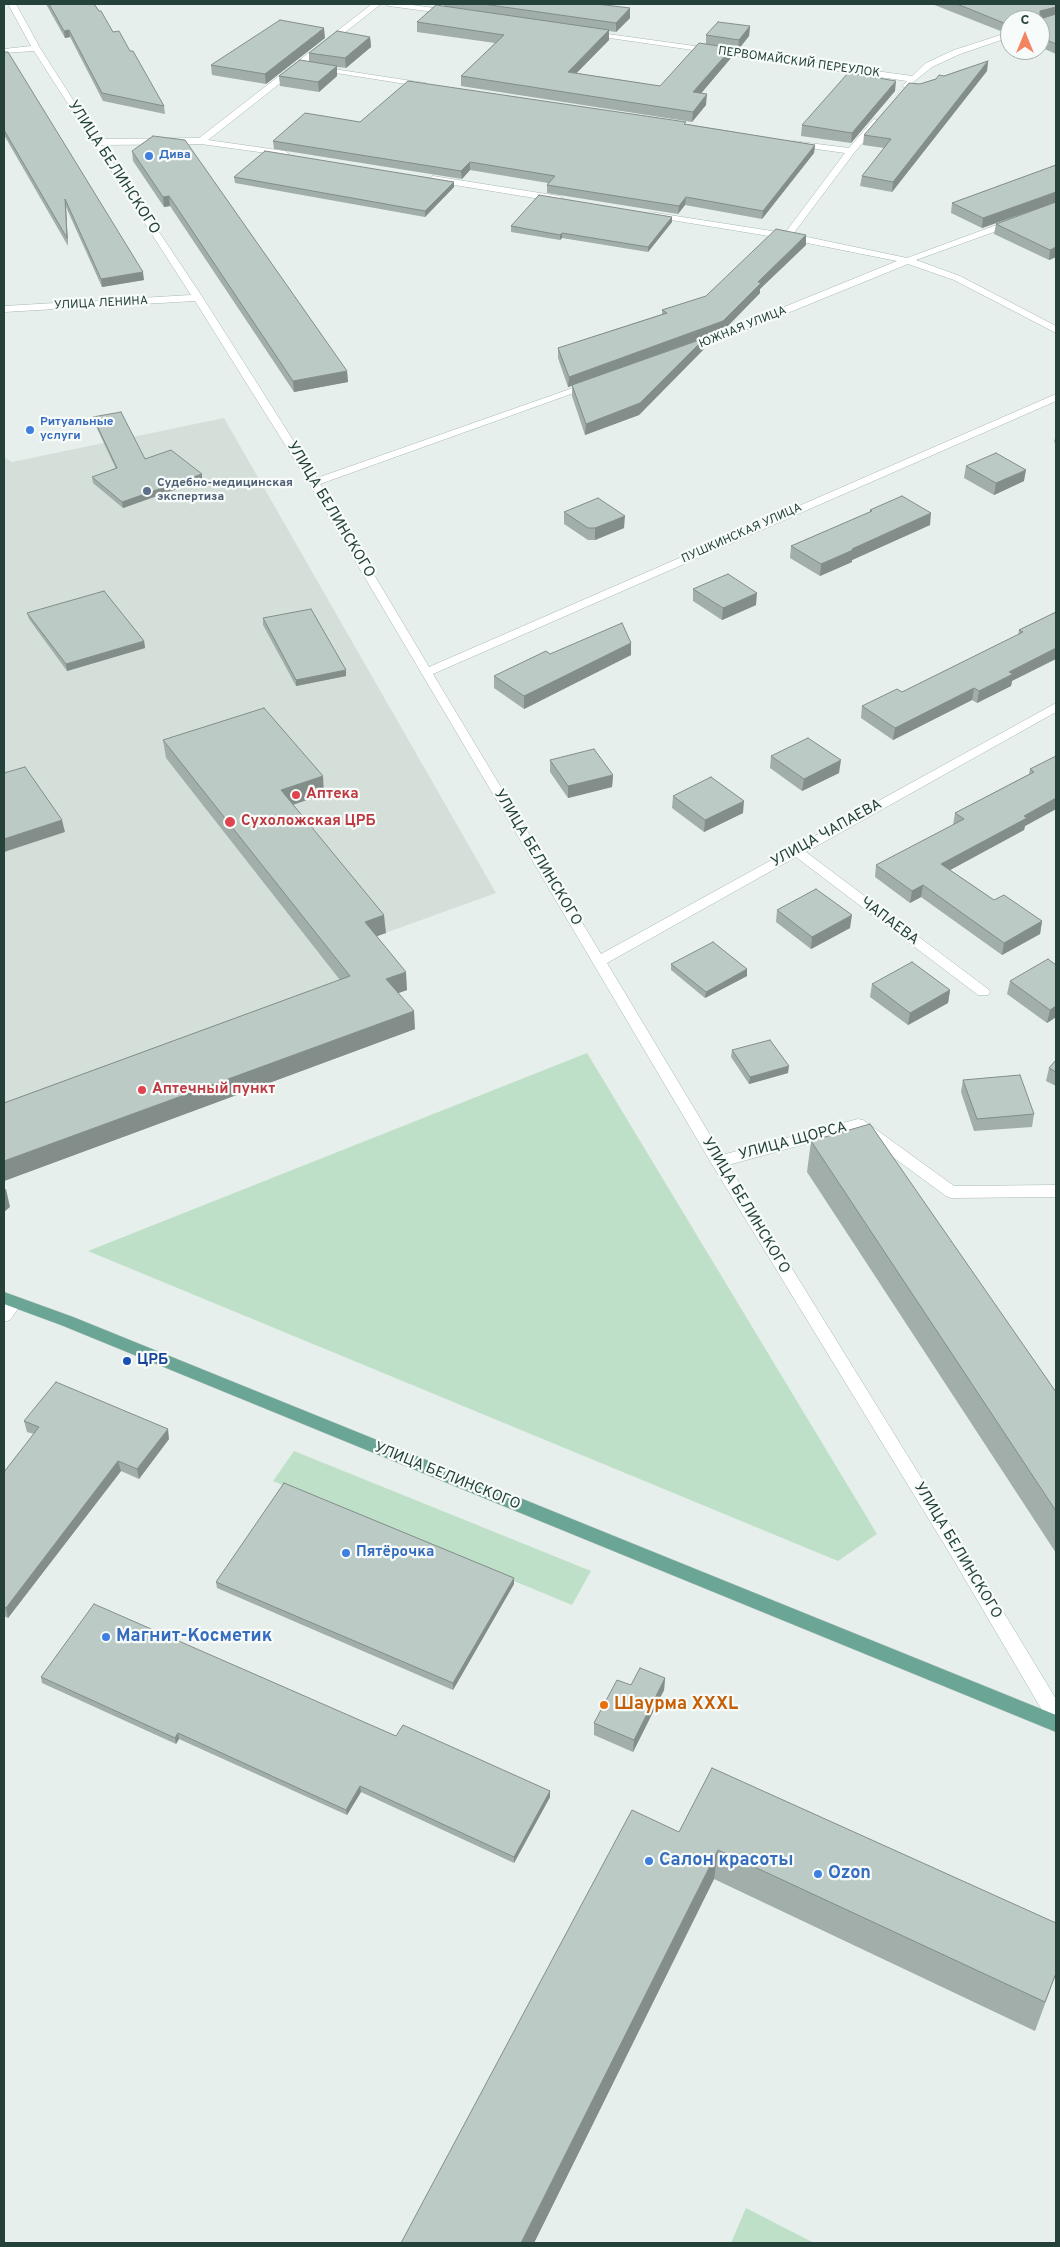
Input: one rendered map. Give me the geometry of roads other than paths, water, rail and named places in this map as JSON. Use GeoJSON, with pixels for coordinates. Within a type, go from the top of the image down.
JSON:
{"type":"FeatureCollection","features":[{"type":"Feature","properties":{"kind":"main road","name":"УЛИЦА БЕЛИНСКОГО"},"geometry":{"type":"LineString","coordinates":[[7,1306],[67,1321],[1056,1724]]}},
{"type":"Feature","properties":{"kind":"street","name":"УЛИЦА БЕЛИНСКОГО"},"geometry":{"type":"LineString","coordinates":[[12,4],[36,48],[95,142],[198,298],[314,483],[718,1162],[958,1552],[1056,1716]]}},
{"type":"Feature","properties":{"kind":"street"},"geometry":{"type":"LineString","coordinates":[[200,141],[377,4]]}},
{"type":"Feature","properties":{"kind":"street"},"geometry":{"type":"LineString","coordinates":[[389,4],[458,14]]}},
{"type":"Feature","properties":{"kind":"street","name":"ПЕРВОМАЙСКИЙ ПЕРЕУЛОК"},"geometry":{"type":"LineString","coordinates":[[576,31],[912,79]]}},
{"type":"Feature","properties":{"kind":"street"},"geometry":{"type":"LineString","coordinates":[[900,94],[912,79],[929,65],[957,52],[1000,37]]}},
{"type":"Feature","properties":{"kind":"street"},"geometry":{"type":"LineString","coordinates":[[4,51],[36,48]]}},
{"type":"Feature","properties":{"kind":"street"},"geometry":{"type":"LineString","coordinates":[[298,65],[432,86]]}},
{"type":"Feature","properties":{"kind":"street"},"geometry":{"type":"LineString","coordinates":[[787,236],[851,151],[881,115]]}},
{"type":"Feature","properties":{"kind":"street"},"geometry":{"type":"LineString","coordinates":[[95,142],[200,141],[298,157]]}},
{"type":"Feature","properties":{"kind":"street"},"geometry":{"type":"LineString","coordinates":[[785,141],[851,151]]}},
{"type":"Feature","properties":{"kind":"street"},"geometry":{"type":"LineString","coordinates":[[425,177],[572,201]]}},
{"type":"Feature","properties":{"kind":"street"},"geometry":{"type":"LineString","coordinates":[[640,212],[787,236],[909,261],[956,278],[1056,330]]}},
{"type":"Feature","properties":{"kind":"street","name":"ЮЖНАЯ УЛИЦА"},"geometry":{"type":"LineString","coordinates":[[679,353],[865,276],[1019,220]]}},
{"type":"Feature","properties":{"kind":"street","name":"УЛИЦА ЛЕНИНА"},"geometry":{"type":"LineString","coordinates":[[4,309],[198,298]]}},
{"type":"Feature","properties":{"kind":"street"},"geometry":{"type":"LineString","coordinates":[[314,483],[604,380]]}},
{"type":"Feature","properties":{"kind":"street","name":"ПУШКИНСКАЯ УЛИЦА"},"geometry":{"type":"LineString","coordinates":[[427,672],[1056,397]]}},
{"type":"Feature","properties":{"kind":"street","name":"УЛИЦА ЧАПАЕВА"},"geometry":{"type":"LineString","coordinates":[[599,961],[1056,707]]}},
{"type":"Feature","properties":{"kind":"street","name":"ЧАПАЕВА"},"geometry":{"type":"LineString","coordinates":[[796,851],[983,992]]}},
{"type":"Feature","properties":{"kind":"street","name":"УЛИЦА ЩОРСА"},"geometry":{"type":"LineString","coordinates":[[718,1162],[858,1124],[951,1192],[1056,1191]]}},
{"type":"Feature","properties":{"kind":"place","name":"Дива"},"geometry":{"type":"Point","coordinates":[149,156]}},
{"type":"Feature","properties":{"kind":"place","name":"Ритуальные услуги"},"geometry":{"type":"Point","coordinates":[30,430]}},
{"type":"Feature","properties":{"kind":"place","name":"Судебно-медицинская экспертиза"},"geometry":{"type":"Point","coordinates":[147,491]}},
{"type":"Feature","properties":{"kind":"place","name":"Аптека"},"geometry":{"type":"Point","coordinates":[296,795]}},
{"type":"Feature","properties":{"kind":"place","name":"Сухоложская ЦРБ"},"geometry":{"type":"Point","coordinates":[230,822]}},
{"type":"Feature","properties":{"kind":"place","name":"Аптечный пункт"},"geometry":{"type":"Point","coordinates":[142,1090]}},
{"type":"Feature","properties":{"kind":"place","name":"ЦРБ"},"geometry":{"type":"Point","coordinates":[127,1361]}},
{"type":"Feature","properties":{"kind":"place","name":"Пятёрочка"},"geometry":{"type":"Point","coordinates":[346,1553]}},
{"type":"Feature","properties":{"kind":"place","name":"Магнит-Косметик"},"geometry":{"type":"Point","coordinates":[106,1637]}},
{"type":"Feature","properties":{"kind":"place","name":"Шаурма XXXL"},"geometry":{"type":"Point","coordinates":[604,1705]}},
{"type":"Feature","properties":{"kind":"place","name":"Салон красоты"},"geometry":{"type":"Point","coordinates":[649,1861]}},
{"type":"Feature","properties":{"kind":"place","name":"Ozon"},"geometry":{"type":"Point","coordinates":[818,1874]}}]}
